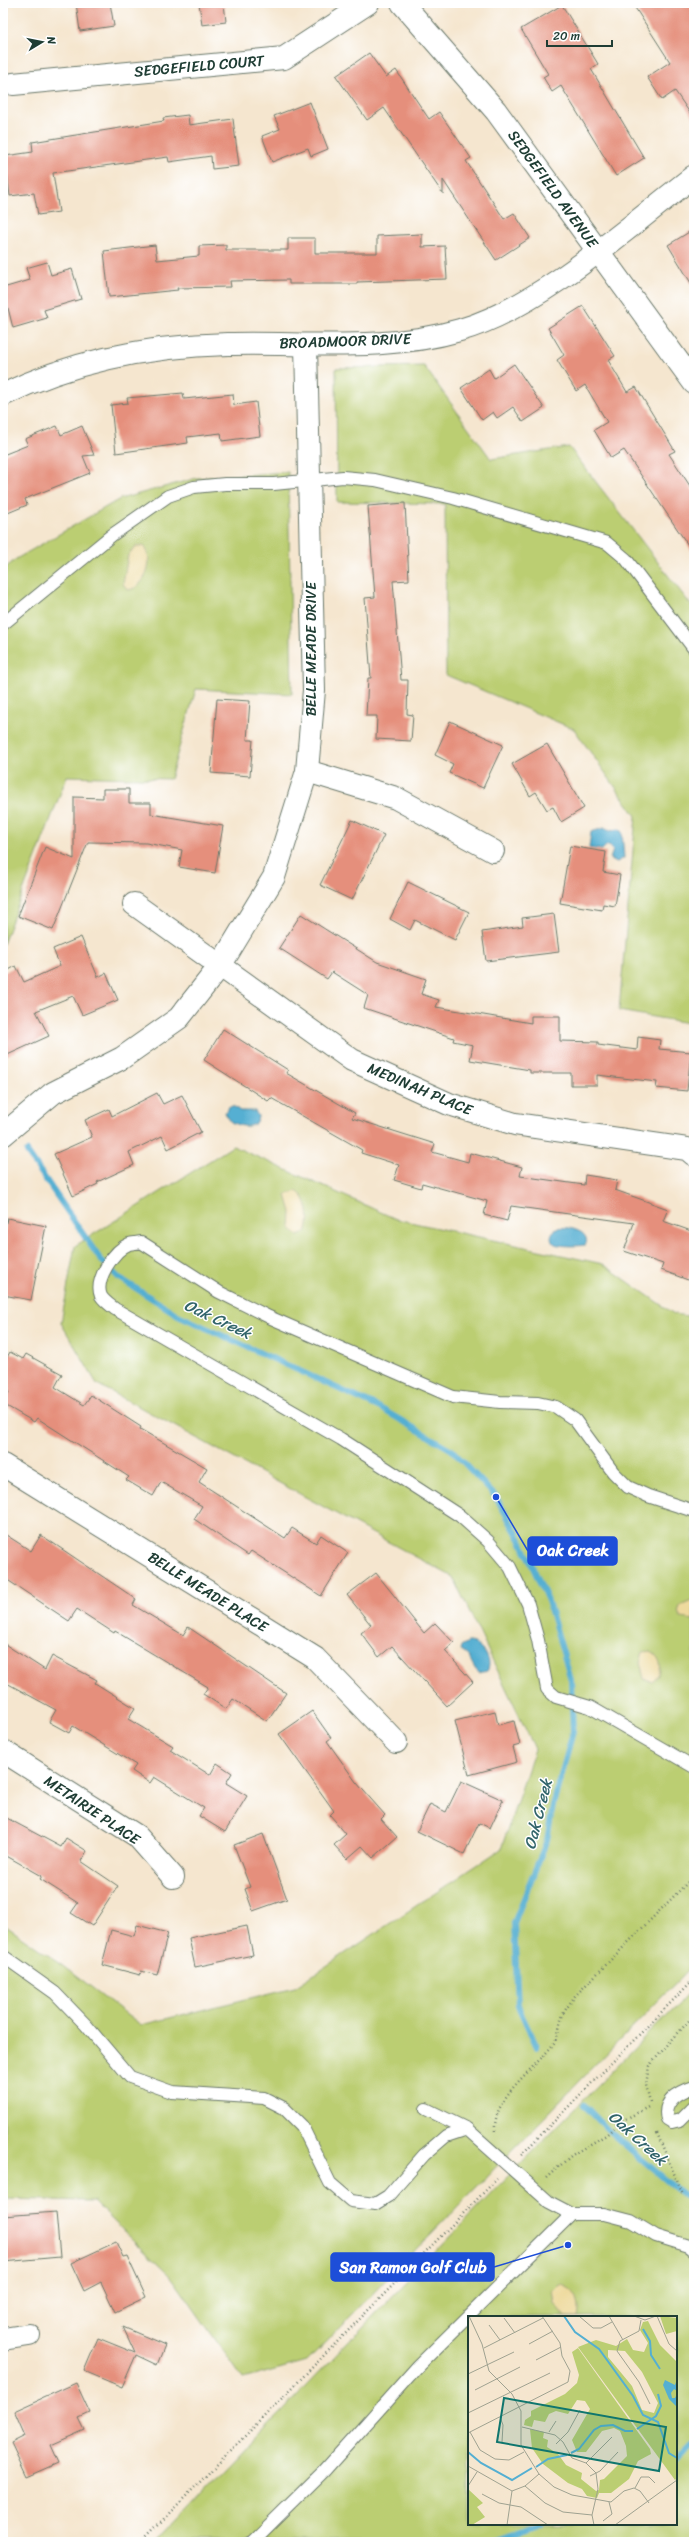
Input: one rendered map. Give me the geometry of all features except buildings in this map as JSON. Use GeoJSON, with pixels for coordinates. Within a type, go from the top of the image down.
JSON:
{"type":"FeatureCollection","features":[{"type":"Feature","properties":{"kind":"street","name":"SEDGEFIELD COURT"},"geometry":{"type":"LineString","coordinates":[[13,84],[284,58],[368,3]]}},
{"type":"Feature","properties":{"kind":"street","name":"SEDGEFIELD AVENUE"},"geometry":{"type":"LineString","coordinates":[[402,3],[496,111],[694,382]]}},
{"type":"Feature","properties":{"kind":"street","name":"BROADMOOR DRIVE"},"geometry":{"type":"LineString","coordinates":[[3,395],[27,383],[97,359],[146,350],[228,344],[306,345],[400,342],[460,330],[498,315],[543,289],[598,251],[694,176]]}},
{"type":"Feature","properties":{"kind":"street","name":"BELLE MEADE DRIVE"},"geometry":{"type":"LineString","coordinates":[[3,1135],[53,1093],[122,1058],[179,1018],[220,966],[274,877],[307,771],[314,690],[306,345]]}},
{"type":"Feature","properties":{"kind":"street"},"geometry":{"type":"LineString","coordinates":[[307,771],[396,798],[493,851]]}},
{"type":"Feature","properties":{"kind":"street","name":"MEDINAH PLACE"},"geometry":{"type":"LineString","coordinates":[[134,904],[352,1060],[449,1104],[515,1124],[687,1149],[694,1155]]}},
{"type":"Feature","properties":{"kind":"street","name":"BELLE MEADE PLACE"},"geometry":{"type":"LineString","coordinates":[[3,1465],[315,1658],[396,1742]]}},
{"type":"Feature","properties":{"kind":"street","name":"METAIRIE PLACE"},"geometry":{"type":"LineString","coordinates":[[3,1751],[136,1836],[173,1877]]}},
{"type":"Feature","properties":{"kind":"street"},"geometry":{"type":"LineString","coordinates":[[3,2339],[29,2334]]}},
{"type":"Feature","properties":{"kind":"lane"},"geometry":{"type":"LineString","coordinates":[[3,624],[112,535],[168,496],[194,487],[310,481],[342,477],[375,480],[453,498],[607,543],[626,560],[694,649]]}},
{"type":"Feature","properties":{"kind":"lane"},"geometry":{"type":"LineString","coordinates":[[694,1511],[628,1487],[613,1472],[575,1420],[556,1407],[538,1403],[500,1402],[453,1397],[269,1317],[219,1292],[141,1242],[128,1244],[117,1252],[100,1280],[99,1287],[102,1297],[115,1309],[406,1480],[460,1516],[488,1541],[510,1567],[528,1604],[538,1640],[547,1689],[556,1697],[581,1704],[694,1767]]}},
{"type":"Feature","properties":{"kind":"lane"},"geometry":{"type":"LineString","coordinates":[[3,1956],[55,1993],[86,2025],[130,2077],[172,2092],[264,2098],[284,2108],[302,2126],[330,2183],[351,2201],[375,2204],[388,2196],[424,2155],[446,2136],[467,2129]]}},
{"type":"Feature","properties":{"kind":"lane"},"geometry":{"type":"LineString","coordinates":[[694,2087],[676,2095],[668,2103],[665,2112],[667,2119],[672,2122],[680,2120],[694,2106]]}},
{"type":"Feature","properties":{"kind":"lane"},"geometry":{"type":"LineString","coordinates":[[426,2109],[467,2129],[549,2202],[572,2214],[604,2214],[631,2221],[656,2236],[688,2246],[694,2251]]}},
{"type":"Feature","properties":{"kind":"lane"},"geometry":{"type":"LineString","coordinates":[[469,2316],[572,2214]]}},
{"type":"Feature","properties":{"kind":"lane"},"geometry":{"type":"LineString","coordinates":[[252,2542],[323,2472],[418,2366],[468,2317]]}},
{"type":"Feature","properties":{"kind":"path"},"geometry":{"type":"LineString","coordinates":[[496,2154],[495,2125],[502,2105],[517,2083],[536,2066],[555,2042],[562,2016],[575,1996],[694,1876]]}},
{"type":"Feature","properties":{"kind":"path"},"geometry":{"type":"LineString","coordinates":[[141,2542],[694,1979]]}},
{"type":"Feature","properties":{"kind":"path"},"geometry":{"type":"LineString","coordinates":[[534,2189],[572,2155],[606,2135],[620,2122],[651,2106]]}},
{"type":"Feature","properties":{"kind":"green space"},"geometry":{"type":"Polygon","coordinates":[[[424,366],[491,459],[569,447],[694,609],[694,1024],[619,1011],[636,816],[574,729],[446,675],[445,504],[337,502],[336,368],[424,366]]]}},
{"type":"Feature","properties":{"kind":"green space"},"geometry":{"type":"Polygon","coordinates":[[[288,472],[292,694],[196,689],[170,779],[67,776],[3,944],[3,570],[16,559],[120,499],[197,478],[288,472]]]}},
{"type":"Feature","properties":{"kind":"green space"},"geometry":{"type":"Polygon","coordinates":[[[233,1146],[396,1219],[603,1264],[674,1314],[694,1317],[694,1964],[307,2361],[243,2379],[173,2279],[93,2201],[3,2199],[3,1924],[61,1964],[141,2025],[295,1987],[501,1849],[535,1749],[453,1577],[97,1384],[61,1323],[75,1246],[233,1146]]]}},
{"type":"Feature","properties":{"kind":"green space"},"geometry":{"type":"Polygon","coordinates":[[[694,1988],[694,2542],[156,2542],[511,2173],[694,1988]]]}},
{"type":"Feature","properties":{"kind":"sand"},"geometry":{"type":"Polygon","coordinates":[[[136,546],[144,546],[149,558],[149,565],[144,579],[140,584],[128,590],[123,584],[128,555],[136,546]]]}},
{"type":"Feature","properties":{"kind":"sand"},"geometry":{"type":"Polygon","coordinates":[[[296,1191],[304,1198],[308,1209],[308,1227],[306,1232],[298,1236],[290,1227],[291,1212],[286,1195],[296,1191]]]}},
{"type":"Feature","properties":{"kind":"sand"},"geometry":{"type":"Polygon","coordinates":[[[694,1600],[694,1620],[681,1618],[678,1612],[680,1606],[694,1600]]]}},
{"type":"Feature","properties":{"kind":"sand"},"geometry":{"type":"Polygon","coordinates":[[[650,1651],[660,1661],[659,1674],[652,1681],[644,1679],[640,1662],[643,1652],[650,1651]]]}},
{"type":"Feature","properties":{"kind":"sand"},"geometry":{"type":"Polygon","coordinates":[[[562,2284],[571,2289],[577,2297],[579,2306],[578,2316],[564,2316],[554,2303],[552,2291],[562,2284]]]}},
{"type":"Feature","properties":{"kind":"water"},"geometry":{"type":"Polygon","coordinates":[[[604,828],[610,831],[618,829],[622,832],[624,858],[617,862],[610,859],[613,850],[609,845],[602,850],[589,848],[591,832],[604,828]]]}},
{"type":"Feature","properties":{"kind":"water"},"geometry":{"type":"Polygon","coordinates":[[[233,1106],[240,1111],[255,1111],[258,1116],[257,1122],[252,1126],[241,1126],[231,1122],[225,1113],[228,1107],[233,1106]]]}},
{"type":"Feature","properties":{"kind":"water"},"geometry":{"type":"Polygon","coordinates":[[[556,1228],[571,1228],[581,1232],[586,1239],[586,1244],[581,1246],[571,1246],[555,1244],[551,1236],[556,1228]]]}},
{"type":"Feature","properties":{"kind":"water"},"geometry":{"type":"Polygon","coordinates":[[[468,1642],[477,1645],[485,1653],[489,1662],[487,1671],[479,1673],[467,1655],[460,1650],[461,1646],[468,1642]]]}},
{"type":"Feature","properties":{"kind":"waterway","name":"Oak Creek"},"geometry":{"type":"LineString","coordinates":[[27,1152],[100,1259],[118,1277],[178,1315],[380,1408],[452,1450],[496,1497],[522,1543],[548,1601],[571,1680],[573,1732],[553,1805],[547,1840],[514,1923],[518,2006],[537,2047]]}},
{"type":"Feature","properties":{"kind":"waterway","name":"Oak Creek"},"geometry":{"type":"LineString","coordinates":[[584,2105],[610,2132],[694,2204]]}},
{"type":"Feature","properties":{"kind":"waterway"},"geometry":{"type":"LineString","coordinates":[[677,2459],[694,2442]]}},
{"type":"Feature","properties":{"kind":"waterway"},"geometry":{"type":"LineString","coordinates":[[491,2542],[538,2525]]}},
{"type":"Feature","properties":{"kind":"place","name":"Oak Creek"},"geometry":{"type":"Point","coordinates":[496,1497]}},
{"type":"Feature","properties":{"kind":"place","name":"San Ramon Golf Club"},"geometry":{"type":"Point","coordinates":[568,2245]}}]}
